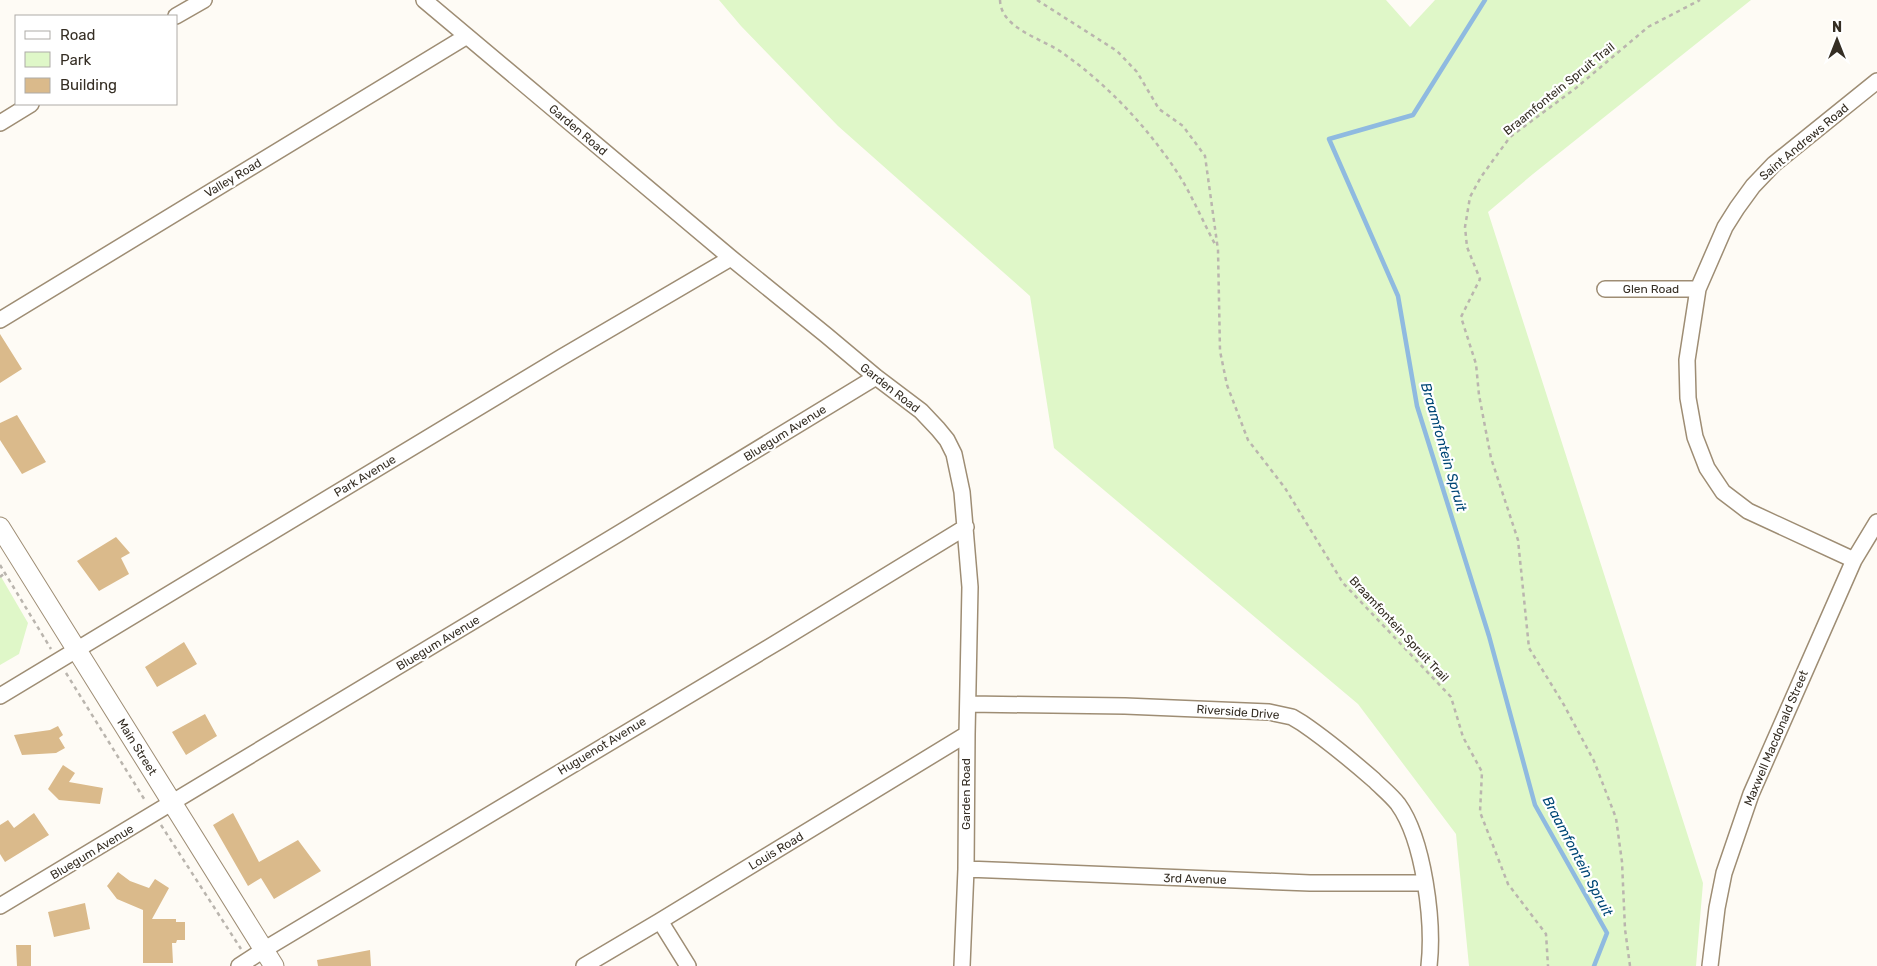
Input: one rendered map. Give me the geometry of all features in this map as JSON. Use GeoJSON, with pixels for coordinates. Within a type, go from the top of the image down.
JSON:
{"type":"FeatureCollection","features":[{"type":"Feature","properties":{"kind":"street"},"geometry":{"type":"LineString","coordinates":[[178,15],[204,0]]}},
{"type":"Feature","properties":{"kind":"street","name":"Garden Road"},"geometry":{"type":"LineString","coordinates":[[424,0],[731,258],[876,377],[921,411],[947,440],[959,470],[966,527],[970,587],[966,869],[962,966]]}},
{"type":"Feature","properties":{"kind":"street","name":"Valley Road"},"geometry":{"type":"LineString","coordinates":[[0,320],[467,36]]}},
{"type":"Feature","properties":{"kind":"street","name":"Saint Andrews Road"},"geometry":{"type":"LineString","coordinates":[[1854,560],[1748,511],[1723,492],[1707,468],[1695,437],[1688,398],[1687,360],[1698,289],[1725,227],[1737,208],[1753,186],[1774,164],[1877,81]]}},
{"type":"Feature","properties":{"kind":"street"},"geometry":{"type":"LineString","coordinates":[[0,123],[29,105]]}},
{"type":"Feature","properties":{"kind":"street","name":"Park Avenue"},"geometry":{"type":"LineString","coordinates":[[0,696],[554,362],[731,258]]}},
{"type":"Feature","properties":{"kind":"street","name":"Glen Road"},"geometry":{"type":"LineString","coordinates":[[1605,289],[1698,289]]}},
{"type":"Feature","properties":{"kind":"street","name":"Bluegum Avenue"},"geometry":{"type":"LineString","coordinates":[[0,906],[635,525],[876,377]]}},
{"type":"Feature","properties":{"kind":"street","name":"Maxwell Macdonald Street"},"geometry":{"type":"LineString","coordinates":[[1710,966],[1717,908],[1724,873],[1751,794],[1854,560],[1877,522]]}},
{"type":"Feature","properties":{"kind":"street","name":"Main Street"},"geometry":{"type":"LineString","coordinates":[[0,527],[274,966]]}},
{"type":"Feature","properties":{"kind":"street","name":"Huguenot Avenue"},"geometry":{"type":"LineString","coordinates":[[244,963],[966,527]]}},
{"type":"Feature","properties":{"kind":"street","name":"Riverside Drive"},"geometry":{"type":"LineString","coordinates":[[968,704],[1125,706],[1269,712],[1292,717],[1312,729],[1363,770],[1398,804],[1416,842],[1422,864],[1430,936],[1428,966]]}},
{"type":"Feature","properties":{"kind":"street","name":"Louis Road"},"geometry":{"type":"LineString","coordinates":[[584,966],[967,734]]}},
{"type":"Feature","properties":{"kind":"street","name":"3rd Avenue"},"geometry":{"type":"LineString","coordinates":[[966,869],[1291,882],[1424,883]]}},
{"type":"Feature","properties":{"kind":"street"},"geometry":{"type":"LineString","coordinates":[[660,921],[688,966]]}},
{"type":"Feature","properties":{"kind":"path","name":"Braamfontein Spruit Trail"},"geometry":{"type":"LineString","coordinates":[[1000,0],[1006,16],[1020,30],[1063,52],[1099,82],[1148,132],[1178,173],[1218,250]]}},
{"type":"Feature","properties":{"kind":"path","name":"Braamfontein Spruit Trail"},"geometry":{"type":"LineString","coordinates":[[1037,0],[1117,51],[1137,72],[1159,109],[1184,126],[1205,156],[1218,250],[1220,351],[1227,385],[1248,440],[1285,488],[1343,583],[1450,697],[1464,736],[1482,772],[1480,812],[1508,884],[1546,934],[1548,966]]}},
{"type":"Feature","properties":{"kind":"path","name":"Braamfontein Spruit Trail"},"geometry":{"type":"LineString","coordinates":[[1630,966],[1625,929],[1622,862],[1616,818],[1594,761],[1564,705],[1529,648],[1518,540],[1491,458],[1479,396],[1476,364],[1461,317],[1480,279],[1467,247],[1466,227],[1470,197],[1481,177],[1510,137],[1576,88],[1648,27],[1700,0]]}},
{"type":"Feature","properties":{"kind":"path"},"geometry":{"type":"LineString","coordinates":[[0,565],[244,963]]}},
{"type":"Feature","properties":{"kind":"green space"},"geometry":{"type":"Polygon","coordinates":[[[719,0],[1386,0],[1410,27],[1435,0],[1751,0],[1488,212],[1703,883],[1696,966],[1469,966],[1456,834],[1358,704],[1054,448],[1030,296],[838,126],[741,26],[719,0]]]}},
{"type":"Feature","properties":{"kind":"green space"},"geometry":{"type":"Polygon","coordinates":[[[0,575],[28,623],[19,654],[0,665],[0,575]]]}},
{"type":"Feature","properties":{"kind":"building"},"geometry":{"type":"Polygon","coordinates":[[[0,334],[22,369],[0,383],[0,334]]]}},
{"type":"Feature","properties":{"kind":"building"},"geometry":{"type":"Polygon","coordinates":[[[17,415],[46,462],[22,474],[0,440],[0,423],[17,415]]]}},
{"type":"Feature","properties":{"kind":"building"},"geometry":{"type":"Polygon","coordinates":[[[116,537],[130,553],[121,558],[129,574],[99,591],[77,561],[116,537]]]}},
{"type":"Feature","properties":{"kind":"building"},"geometry":{"type":"Polygon","coordinates":[[[184,642],[197,664],[157,687],[145,667],[184,642]]]}},
{"type":"Feature","properties":{"kind":"building"},"geometry":{"type":"Polygon","coordinates":[[[205,714],[217,736],[186,755],[172,732],[205,714]]]}},
{"type":"Feature","properties":{"kind":"building"},"geometry":{"type":"Polygon","coordinates":[[[58,726],[63,735],[59,738],[65,748],[56,753],[22,755],[14,735],[50,730],[58,726]]]}},
{"type":"Feature","properties":{"kind":"building"},"geometry":{"type":"Polygon","coordinates":[[[63,765],[75,773],[69,782],[103,788],[100,804],[59,800],[48,789],[63,765]]]}},
{"type":"Feature","properties":{"kind":"building"},"geometry":{"type":"Polygon","coordinates":[[[34,813],[49,835],[5,862],[0,854],[0,825],[8,820],[14,828],[34,813]]]}},
{"type":"Feature","properties":{"kind":"building"},"geometry":{"type":"Polygon","coordinates":[[[233,813],[259,862],[298,840],[321,871],[274,899],[261,878],[248,886],[213,825],[233,813]]]}},
{"type":"Feature","properties":{"kind":"building"},"geometry":{"type":"Polygon","coordinates":[[[118,872],[130,881],[149,888],[155,879],[169,888],[152,919],[176,919],[176,922],[185,922],[185,940],[177,940],[176,943],[172,943],[173,963],[143,963],[143,910],[117,899],[107,886],[118,872]]]}},
{"type":"Feature","properties":{"kind":"building"},"geometry":{"type":"Polygon","coordinates":[[[85,903],[90,929],[54,937],[48,912],[85,903]]]}},
{"type":"Feature","properties":{"kind":"building"},"geometry":{"type":"Polygon","coordinates":[[[16,945],[31,945],[31,966],[17,966],[16,945]]]}},
{"type":"Feature","properties":{"kind":"building"},"geometry":{"type":"Polygon","coordinates":[[[370,950],[371,966],[318,966],[317,960],[370,950]]]}},
{"type":"Feature","properties":{"kind":"waterway","name":"Braamfontein Spruit"},"geometry":{"type":"LineString","coordinates":[[1485,0],[1413,115],[1329,139],[1398,296],[1417,406],[1489,636],[1535,805],[1607,933],[1594,966]]}}]}
